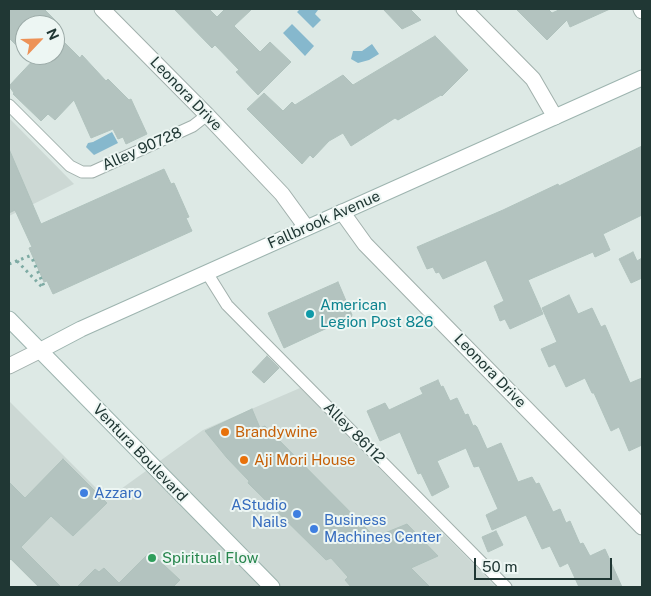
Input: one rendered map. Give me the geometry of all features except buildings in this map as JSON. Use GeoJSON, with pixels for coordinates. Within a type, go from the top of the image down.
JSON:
{"type":"FeatureCollection","features":[{"type":"Feature","properties":{"kind":"main road","name":"Leonora Drive"},"geometry":{"type":"LineString","coordinates":[[102,9],[282,194],[306,227]]}},
{"type":"Feature","properties":{"kind":"main road"},"geometry":{"type":"LineString","coordinates":[[464,9],[533,79],[555,117]]}},
{"type":"Feature","properties":{"kind":"main road","name":"Fallbrook Avenue"},"geometry":{"type":"LineString","coordinates":[[9,366],[81,329],[642,78]]}},
{"type":"Feature","properties":{"kind":"main road","name":"Leonora Drive"},"geometry":{"type":"LineString","coordinates":[[342,212],[364,244],[642,527]]}},
{"type":"Feature","properties":{"kind":"main road","name":"Ventura Boulevard"},"geometry":{"type":"LineString","coordinates":[[9,319],[272,587]]}},
{"type":"Feature","properties":{"kind":"lane","name":"Alley 90728"},"geometry":{"type":"LineString","coordinates":[[9,105],[70,166],[82,172],[92,172],[193,126],[207,115]]}},
{"type":"Feature","properties":{"kind":"lane","name":"Alley 86112"},"geometry":{"type":"LineString","coordinates":[[207,273],[227,304],[506,587]]}},
{"type":"Feature","properties":{"kind":"path"},"geometry":{"type":"LineString","coordinates":[[9,264],[32,255],[44,286],[42,287],[17,261]]}},
{"type":"Feature","properties":{"kind":"shaded area"},"geometry":{"type":"Polygon","coordinates":[[[9,118],[74,184],[9,216],[9,118]]]}},
{"type":"Feature","properties":{"kind":"shaded area"},"geometry":{"type":"Polygon","coordinates":[[[300,388],[496,587],[38,587],[9,558],[9,401],[107,499],[203,430],[300,388]]]}},
{"type":"Feature","properties":{"kind":"water"},"geometry":{"type":"Polygon","coordinates":[[[300,9],[318,10],[315,14],[321,20],[313,28],[297,12],[300,9]]]}},
{"type":"Feature","properties":{"kind":"water"},"geometry":{"type":"Polygon","coordinates":[[[292,24],[314,46],[305,56],[283,33],[292,24]]]}},
{"type":"Feature","properties":{"kind":"water"},"geometry":{"type":"Polygon","coordinates":[[[372,44],[379,54],[369,60],[358,63],[351,59],[353,51],[362,51],[372,44]]]}},
{"type":"Feature","properties":{"kind":"water"},"geometry":{"type":"Polygon","coordinates":[[[112,132],[118,143],[94,155],[86,147],[88,143],[112,132]]]}},
{"type":"Feature","properties":{"kind":"place","name":"American Legion Post 826"},"geometry":{"type":"Point","coordinates":[310,314]}},
{"type":"Feature","properties":{"kind":"place","name":"Brandywine"},"geometry":{"type":"Point","coordinates":[225,432]}},
{"type":"Feature","properties":{"kind":"place","name":"Aji Mori House"},"geometry":{"type":"Point","coordinates":[244,460]}},
{"type":"Feature","properties":{"kind":"place","name":"Azzaro"},"geometry":{"type":"Point","coordinates":[84,493]}},
{"type":"Feature","properties":{"kind":"place","name":"AStudio Nails"},"geometry":{"type":"Point","coordinates":[297,514]}},
{"type":"Feature","properties":{"kind":"place","name":"Business Machines Center"},"geometry":{"type":"Point","coordinates":[314,529]}},
{"type":"Feature","properties":{"kind":"place","name":"Spiritual Flow"},"geometry":{"type":"Point","coordinates":[152,558]}}]}
